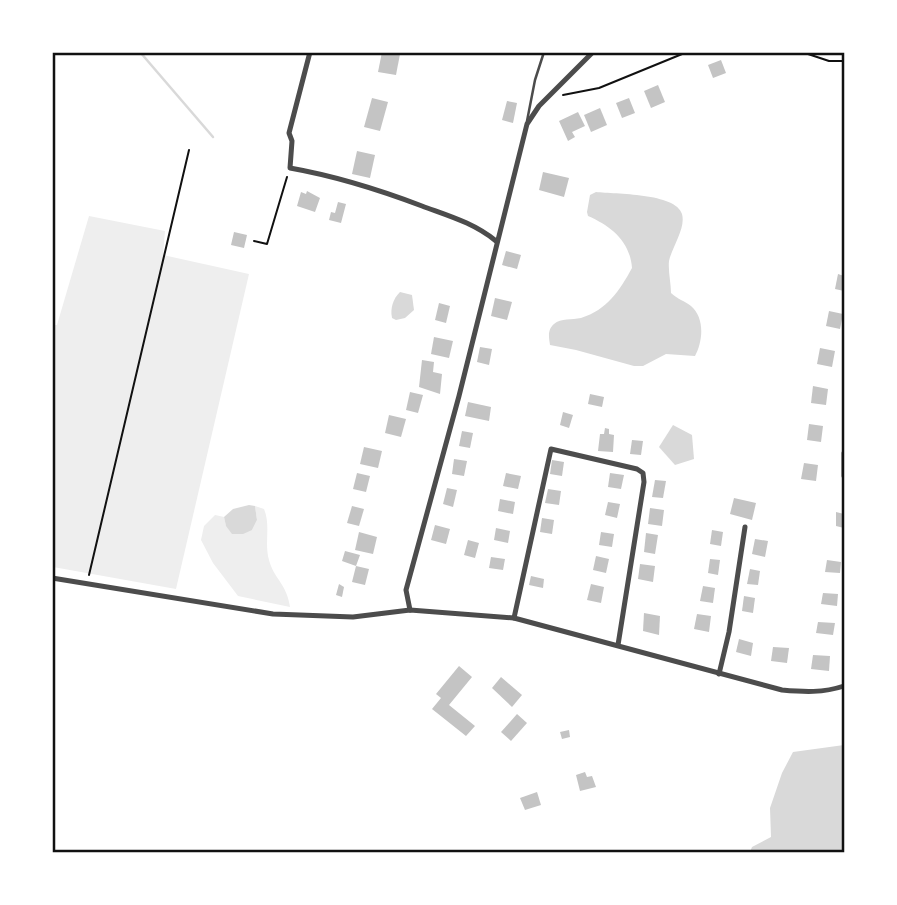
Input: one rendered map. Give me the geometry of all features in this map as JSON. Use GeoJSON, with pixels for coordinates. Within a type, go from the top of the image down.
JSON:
{"type":"FeatureCollection","features":[{"type":"Feature","properties":{"kind":"street"},"geometry":{"type":"LineString","coordinates":[[310,52],[289,134],[292,141],[290,168],[375,191],[454,217],[473,225],[496,241]]}},
{"type":"Feature","properties":{"kind":"street"},"geometry":{"type":"LineString","coordinates":[[410,610],[407,590],[527,124],[593,52]]}},
{"type":"Feature","properties":{"kind":"street"},"geometry":{"type":"LineString","coordinates":[[514,618],[551,449],[637,469],[643,473],[644,482],[618,645]]}},
{"type":"Feature","properties":{"kind":"street"},"geometry":{"type":"LineString","coordinates":[[845,453],[845,476]]}},
{"type":"Feature","properties":{"kind":"street"},"geometry":{"type":"LineString","coordinates":[[719,674],[729,632],[745,527]]}},
{"type":"Feature","properties":{"kind":"street"},"geometry":{"type":"LineString","coordinates":[[52,578],[273,614],[353,617],[410,610],[514,618],[782,690],[805,693],[845,686]]}},
{"type":"Feature","properties":{"kind":"lane"},"geometry":{"type":"LineString","coordinates":[[527,124],[535,80],[544,52]]}},
{"type":"Feature","properties":{"kind":"path"},"geometry":{"type":"LineString","coordinates":[[553,93],[572,94],[599,88],[687,52]]}},
{"type":"Feature","properties":{"kind":"path"},"geometry":{"type":"LineString","coordinates":[[802,52],[829,61],[845,61]]}},
{"type":"Feature","properties":{"kind":"path"},"geometry":{"type":"LineString","coordinates":[[87,583],[189,150]]}},
{"type":"Feature","properties":{"kind":"path"},"geometry":{"type":"LineString","coordinates":[[254,241],[267,244],[290,168]]}},
{"type":"Feature","properties":{"kind":"shaded area"},"geometry":{"type":"Polygon","coordinates":[[[596,192],[657,198],[677,207],[682,214],[680,231],[669,261],[671,293],[691,306],[699,317],[701,337],[695,356],[666,354],[643,366],[634,366],[550,345],[549,331],[554,324],[581,318],[598,310],[617,291],[632,268],[628,250],[618,236],[588,216],[590,195],[596,192]]]}},
{"type":"Feature","properties":{"kind":"shaded area"},"geometry":{"type":"Polygon","coordinates":[[[89,216],[165,231],[163,255],[249,274],[176,589],[53,567],[52,325],[57,325],[89,216]]]}},
{"type":"Feature","properties":{"kind":"shaded area"},"geometry":{"type":"Polygon","coordinates":[[[400,292],[412,295],[414,310],[405,318],[396,320],[392,318],[392,307],[400,292]]]}},
{"type":"Feature","properties":{"kind":"shaded area"},"geometry":{"type":"Polygon","coordinates":[[[673,425],[692,435],[694,459],[675,465],[659,447],[673,425]]]}},
{"type":"Feature","properties":{"kind":"shaded area"},"geometry":{"type":"Polygon","coordinates":[[[255,506],[264,509],[269,560],[290,607],[238,596],[213,563],[201,540],[204,526],[215,515],[224,517],[226,526],[252,530],[257,520],[255,506]]]}},
{"type":"Feature","properties":{"kind":"shaded area"},"geometry":{"type":"Polygon","coordinates":[[[255,506],[257,520],[252,530],[243,534],[232,534],[224,517],[233,509],[255,506]]]}},
{"type":"Feature","properties":{"kind":"shaded area"},"geometry":{"type":"Polygon","coordinates":[[[844,745],[844,852],[750,852],[752,847],[771,837],[770,808],[782,773],[793,752],[844,745]]]}},
{"type":"Feature","properties":{"kind":"building"},"geometry":{"type":"Polygon","coordinates":[[[382,52],[400,54],[396,75],[378,72],[382,52]]]}},
{"type":"Feature","properties":{"kind":"building"},"geometry":{"type":"Polygon","coordinates":[[[721,60],[726,73],[713,78],[708,65],[721,60]]]}},
{"type":"Feature","properties":{"kind":"building"},"geometry":{"type":"Polygon","coordinates":[[[658,85],[665,102],[651,108],[644,91],[658,85]]]}},
{"type":"Feature","properties":{"kind":"building"},"geometry":{"type":"Polygon","coordinates":[[[372,98],[388,102],[380,131],[364,127],[372,98]]]}},
{"type":"Feature","properties":{"kind":"building"},"geometry":{"type":"Polygon","coordinates":[[[629,98],[635,113],[622,118],[616,103],[629,98]]]}},
{"type":"Feature","properties":{"kind":"building"},"geometry":{"type":"Polygon","coordinates":[[[507,101],[517,103],[513,123],[502,120],[507,101]]]}},
{"type":"Feature","properties":{"kind":"building"},"geometry":{"type":"Polygon","coordinates":[[[600,108],[607,125],[591,132],[584,115],[600,108]]]}},
{"type":"Feature","properties":{"kind":"building"},"geometry":{"type":"Polygon","coordinates":[[[578,112],[585,126],[572,132],[575,137],[568,141],[559,121],[578,112]]]}},
{"type":"Feature","properties":{"kind":"building"},"geometry":{"type":"Polygon","coordinates":[[[357,151],[375,155],[370,178],[352,174],[357,151]]]}},
{"type":"Feature","properties":{"kind":"building"},"geometry":{"type":"Polygon","coordinates":[[[543,172],[569,178],[564,197],[539,190],[543,172]]]}},
{"type":"Feature","properties":{"kind":"building"},"geometry":{"type":"Polygon","coordinates":[[[307,191],[320,198],[315,212],[297,206],[301,192],[306,194],[307,191]]]}},
{"type":"Feature","properties":{"kind":"building"},"geometry":{"type":"Polygon","coordinates":[[[338,202],[346,204],[341,223],[329,220],[331,212],[335,213],[338,202]]]}},
{"type":"Feature","properties":{"kind":"building"},"geometry":{"type":"Polygon","coordinates":[[[234,232],[247,235],[244,248],[231,245],[234,232]]]}},
{"type":"Feature","properties":{"kind":"building"},"geometry":{"type":"Polygon","coordinates":[[[506,251],[521,255],[517,269],[502,265],[506,251]]]}},
{"type":"Feature","properties":{"kind":"building"},"geometry":{"type":"Polygon","coordinates":[[[838,274],[844,276],[844,291],[835,289],[838,274]]]}},
{"type":"Feature","properties":{"kind":"building"},"geometry":{"type":"Polygon","coordinates":[[[495,298],[512,302],[507,320],[491,316],[495,298]]]}},
{"type":"Feature","properties":{"kind":"building"},"geometry":{"type":"Polygon","coordinates":[[[439,303],[450,306],[446,323],[435,320],[439,303]]]}},
{"type":"Feature","properties":{"kind":"building"},"geometry":{"type":"Polygon","coordinates":[[[829,311],[843,314],[840,329],[826,326],[829,311]]]}},
{"type":"Feature","properties":{"kind":"building"},"geometry":{"type":"Polygon","coordinates":[[[434,337],[453,341],[449,358],[431,354],[434,337]]]}},
{"type":"Feature","properties":{"kind":"building"},"geometry":{"type":"Polygon","coordinates":[[[480,347],[492,349],[489,365],[477,362],[480,347]]]}},
{"type":"Feature","properties":{"kind":"building"},"geometry":{"type":"Polygon","coordinates":[[[820,348],[835,351],[832,367],[817,364],[820,348]]]}},
{"type":"Feature","properties":{"kind":"building"},"geometry":{"type":"Polygon","coordinates":[[[422,360],[434,362],[433,372],[442,374],[440,394],[419,387],[422,360]]]}},
{"type":"Feature","properties":{"kind":"building"},"geometry":{"type":"Polygon","coordinates":[[[813,386],[828,389],[826,405],[811,403],[813,386]]]}},
{"type":"Feature","properties":{"kind":"building"},"geometry":{"type":"Polygon","coordinates":[[[410,392],[423,395],[418,413],[406,410],[410,392]]]}},
{"type":"Feature","properties":{"kind":"building"},"geometry":{"type":"Polygon","coordinates":[[[590,394],[604,397],[602,407],[588,404],[590,394]]]}},
{"type":"Feature","properties":{"kind":"building"},"geometry":{"type":"Polygon","coordinates":[[[468,402],[491,407],[489,421],[465,416],[468,402]]]}},
{"type":"Feature","properties":{"kind":"building"},"geometry":{"type":"Polygon","coordinates":[[[563,412],[573,415],[569,428],[560,425],[563,412]]]}},
{"type":"Feature","properties":{"kind":"building"},"geometry":{"type":"Polygon","coordinates":[[[389,415],[406,419],[401,437],[385,433],[389,415]]]}},
{"type":"Feature","properties":{"kind":"building"},"geometry":{"type":"Polygon","coordinates":[[[809,424],[823,426],[821,442],[807,440],[809,424]]]}},
{"type":"Feature","properties":{"kind":"building"},"geometry":{"type":"Polygon","coordinates":[[[605,428],[609,429],[609,434],[614,435],[613,452],[598,451],[600,434],[604,434],[605,428]]]}},
{"type":"Feature","properties":{"kind":"building"},"geometry":{"type":"Polygon","coordinates":[[[462,431],[473,433],[470,448],[459,446],[462,431]]]}},
{"type":"Feature","properties":{"kind":"building"},"geometry":{"type":"Polygon","coordinates":[[[632,440],[643,441],[641,455],[630,454],[632,440]]]}},
{"type":"Feature","properties":{"kind":"building"},"geometry":{"type":"Polygon","coordinates":[[[364,447],[382,451],[378,468],[360,464],[364,447]]]}},
{"type":"Feature","properties":{"kind":"building"},"geometry":{"type":"Polygon","coordinates":[[[454,459],[467,461],[464,476],[452,474],[454,459]]]}},
{"type":"Feature","properties":{"kind":"building"},"geometry":{"type":"Polygon","coordinates":[[[552,460],[564,462],[562,476],[550,474],[552,460]]]}},
{"type":"Feature","properties":{"kind":"building"},"geometry":{"type":"Polygon","coordinates":[[[804,463],[818,465],[816,481],[801,479],[804,463]]]}},
{"type":"Feature","properties":{"kind":"building"},"geometry":{"type":"Polygon","coordinates":[[[357,473],[370,476],[366,492],[353,489],[357,473]]]}},
{"type":"Feature","properties":{"kind":"building"},"geometry":{"type":"Polygon","coordinates":[[[506,473],[521,476],[518,489],[503,486],[506,473]]]}},
{"type":"Feature","properties":{"kind":"building"},"geometry":{"type":"Polygon","coordinates":[[[610,473],[624,475],[621,489],[608,487],[610,473]]]}},
{"type":"Feature","properties":{"kind":"building"},"geometry":{"type":"Polygon","coordinates":[[[655,480],[666,481],[663,498],[652,497],[655,480]]]}},
{"type":"Feature","properties":{"kind":"building"},"geometry":{"type":"Polygon","coordinates":[[[447,488],[457,490],[453,507],[443,504],[447,488]]]}},
{"type":"Feature","properties":{"kind":"building"},"geometry":{"type":"Polygon","coordinates":[[[548,489],[561,491],[559,505],[545,503],[548,489]]]}},
{"type":"Feature","properties":{"kind":"building"},"geometry":{"type":"Polygon","coordinates":[[[734,498],[756,503],[752,520],[730,514],[734,498]]]}},
{"type":"Feature","properties":{"kind":"building"},"geometry":{"type":"Polygon","coordinates":[[[500,499],[515,502],[513,514],[498,511],[500,499]]]}},
{"type":"Feature","properties":{"kind":"building"},"geometry":{"type":"Polygon","coordinates":[[[608,502],[620,504],[617,518],[605,515],[608,502]]]}},
{"type":"Feature","properties":{"kind":"building"},"geometry":{"type":"Polygon","coordinates":[[[352,506],[364,509],[359,526],[347,523],[352,506]]]}},
{"type":"Feature","properties":{"kind":"building"},"geometry":{"type":"Polygon","coordinates":[[[650,508],[664,510],[662,526],[648,524],[650,508]]]}},
{"type":"Feature","properties":{"kind":"building"},"geometry":{"type":"Polygon","coordinates":[[[836,512],[844,514],[844,528],[836,526],[836,512]]]}},
{"type":"Feature","properties":{"kind":"building"},"geometry":{"type":"Polygon","coordinates":[[[542,518],[554,520],[552,534],[540,532],[542,518]]]}},
{"type":"Feature","properties":{"kind":"building"},"geometry":{"type":"Polygon","coordinates":[[[435,525],[450,529],[446,544],[431,540],[435,525]]]}},
{"type":"Feature","properties":{"kind":"building"},"geometry":{"type":"Polygon","coordinates":[[[496,528],[510,531],[508,543],[494,540],[496,528]]]}},
{"type":"Feature","properties":{"kind":"building"},"geometry":{"type":"Polygon","coordinates":[[[712,530],[723,532],[721,546],[710,544],[712,530]]]}},
{"type":"Feature","properties":{"kind":"building"},"geometry":{"type":"Polygon","coordinates":[[[359,532],[377,537],[373,554],[355,550],[359,532]]]}},
{"type":"Feature","properties":{"kind":"building"},"geometry":{"type":"Polygon","coordinates":[[[601,532],[614,534],[612,547],[599,545],[601,532]]]}},
{"type":"Feature","properties":{"kind":"building"},"geometry":{"type":"Polygon","coordinates":[[[646,533],[658,535],[655,554],[644,552],[646,533]]]}},
{"type":"Feature","properties":{"kind":"building"},"geometry":{"type":"Polygon","coordinates":[[[755,539],[768,541],[765,557],[752,554],[755,539]]]}},
{"type":"Feature","properties":{"kind":"building"},"geometry":{"type":"Polygon","coordinates":[[[468,540],[479,543],[475,558],[464,555],[468,540]]]}},
{"type":"Feature","properties":{"kind":"building"},"geometry":{"type":"Polygon","coordinates":[[[345,551],[360,555],[356,566],[342,561],[345,551]]]}},
{"type":"Feature","properties":{"kind":"building"},"geometry":{"type":"Polygon","coordinates":[[[596,556],[609,559],[606,573],[593,570],[596,556]]]}},
{"type":"Feature","properties":{"kind":"building"},"geometry":{"type":"Polygon","coordinates":[[[491,557],[505,559],[503,570],[489,568],[491,557]]]}},
{"type":"Feature","properties":{"kind":"building"},"geometry":{"type":"Polygon","coordinates":[[[710,559],[720,560],[718,575],[708,573],[710,559]]]}},
{"type":"Feature","properties":{"kind":"building"},"geometry":{"type":"Polygon","coordinates":[[[827,560],[841,562],[840,573],[825,572],[827,560]]]}},
{"type":"Feature","properties":{"kind":"building"},"geometry":{"type":"Polygon","coordinates":[[[640,564],[655,566],[653,582],[638,579],[640,564]]]}},
{"type":"Feature","properties":{"kind":"building"},"geometry":{"type":"Polygon","coordinates":[[[356,566],[369,569],[365,585],[352,582],[356,566]]]}},
{"type":"Feature","properties":{"kind":"building"},"geometry":{"type":"Polygon","coordinates":[[[750,569],[760,571],[758,585],[747,584],[750,569]]]}},
{"type":"Feature","properties":{"kind":"building"},"geometry":{"type":"Polygon","coordinates":[[[531,576],[544,579],[543,588],[529,585],[531,576]]]}},
{"type":"Feature","properties":{"kind":"building"},"geometry":{"type":"Polygon","coordinates":[[[339,584],[344,587],[342,597],[336,595],[339,584]]]}},
{"type":"Feature","properties":{"kind":"building"},"geometry":{"type":"Polygon","coordinates":[[[591,584],[604,587],[601,603],[587,600],[591,584]]]}},
{"type":"Feature","properties":{"kind":"building"},"geometry":{"type":"Polygon","coordinates":[[[703,586],[715,588],[713,603],[700,601],[703,586]]]}},
{"type":"Feature","properties":{"kind":"building"},"geometry":{"type":"Polygon","coordinates":[[[823,593],[838,594],[837,606],[821,604],[823,593]]]}},
{"type":"Feature","properties":{"kind":"building"},"geometry":{"type":"Polygon","coordinates":[[[744,596],[755,598],[753,613],[742,611],[744,596]]]}},
{"type":"Feature","properties":{"kind":"building"},"geometry":{"type":"Polygon","coordinates":[[[644,613],[660,616],[659,635],[643,631],[644,613]]]}},
{"type":"Feature","properties":{"kind":"building"},"geometry":{"type":"Polygon","coordinates":[[[697,614],[711,616],[709,632],[694,629],[697,614]]]}},
{"type":"Feature","properties":{"kind":"building"},"geometry":{"type":"Polygon","coordinates":[[[818,622],[835,623],[833,635],[816,633],[818,622]]]}},
{"type":"Feature","properties":{"kind":"building"},"geometry":{"type":"Polygon","coordinates":[[[739,639],[753,643],[751,656],[736,652],[739,639]]]}},
{"type":"Feature","properties":{"kind":"building"},"geometry":{"type":"Polygon","coordinates":[[[773,647],[789,648],[787,663],[771,661],[773,647]]]}},
{"type":"Feature","properties":{"kind":"building"},"geometry":{"type":"Polygon","coordinates":[[[813,655],[830,656],[829,671],[811,669],[813,655]]]}},
{"type":"Feature","properties":{"kind":"building"},"geometry":{"type":"Polygon","coordinates":[[[459,666],[472,677],[449,705],[475,726],[466,736],[432,709],[441,698],[436,694],[459,666]]]}},
{"type":"Feature","properties":{"kind":"building"},"geometry":{"type":"Polygon","coordinates":[[[501,677],[522,695],[512,707],[492,688],[501,677]]]}},
{"type":"Feature","properties":{"kind":"building"},"geometry":{"type":"Polygon","coordinates":[[[517,714],[527,723],[511,741],[501,732],[517,714]]]}},
{"type":"Feature","properties":{"kind":"building"},"geometry":{"type":"Polygon","coordinates":[[[569,730],[570,737],[562,739],[560,732],[569,730]]]}},
{"type":"Feature","properties":{"kind":"building"},"geometry":{"type":"Polygon","coordinates":[[[585,772],[587,777],[592,776],[596,787],[580,791],[576,775],[585,772]]]}},
{"type":"Feature","properties":{"kind":"building"},"geometry":{"type":"Polygon","coordinates":[[[537,792],[541,805],[525,810],[520,798],[537,792]]]}},
{"type":"Feature","properties":{"kind":"waterway"},"geometry":{"type":"LineString","coordinates":[[140,52],[213,137]]}}]}
